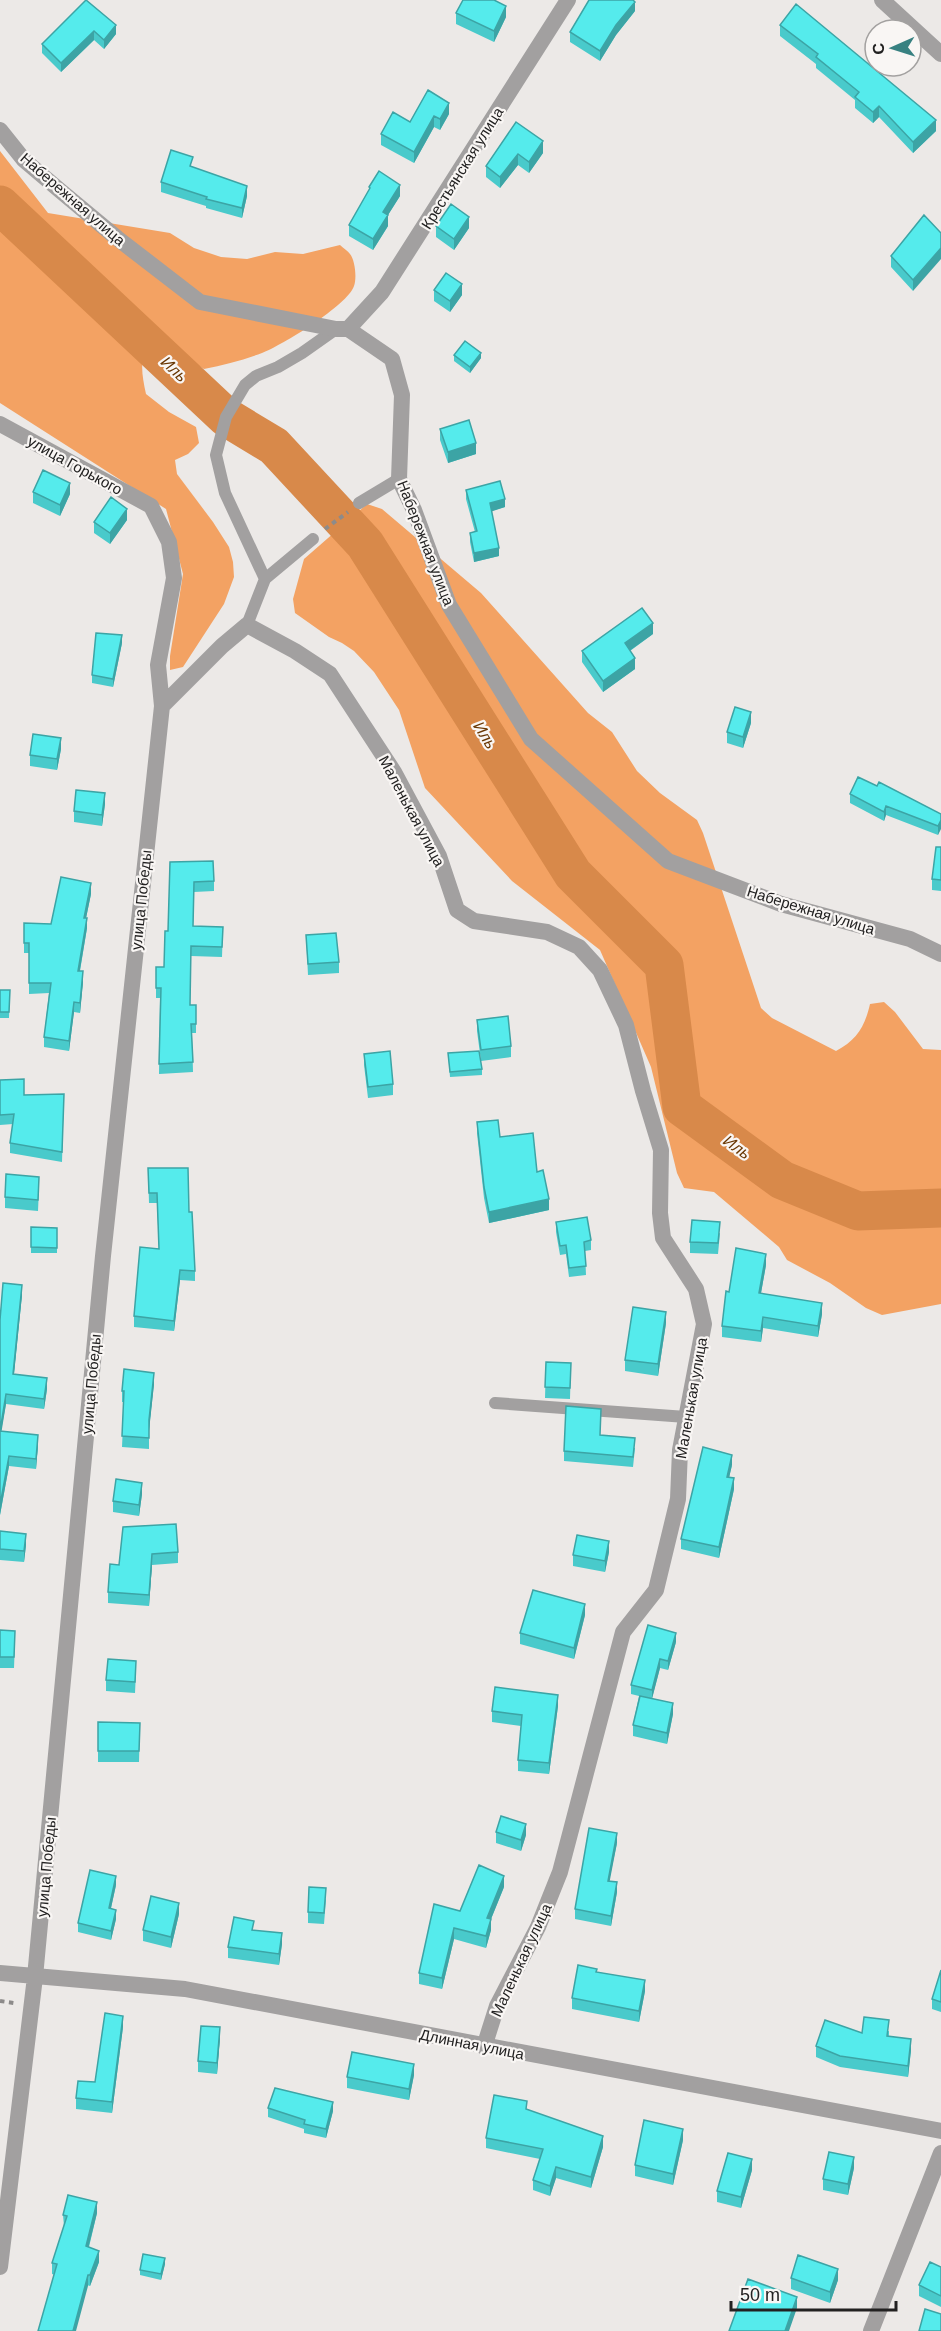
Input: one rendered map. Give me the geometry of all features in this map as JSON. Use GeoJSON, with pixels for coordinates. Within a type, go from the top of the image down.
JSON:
{"type":"FeatureCollection","features":[{"type":"Feature","properties":{"kind":"street","name":"Крестьянская улица"},"geometry":{"type":"LineString","coordinates":[[342,329],[388,283],[568,0]]}},
{"type":"Feature","properties":{"kind":"street"},"geometry":{"type":"LineString","coordinates":[[882,0],[941,54]]}},
{"type":"Feature","properties":{"kind":"street","name":"Набережная улица"},"geometry":{"type":"LineString","coordinates":[[0,129],[24,160],[117,238],[200,302],[342,329],[392,359],[402,395],[399,479],[414,510],[449,605],[531,738],[668,861],[781,904],[910,939],[941,954]]}},
{"type":"Feature","properties":{"kind":"street","name":"улица Горького"},"geometry":{"type":"LineString","coordinates":[[0,424],[151,506]]}},
{"type":"Feature","properties":{"kind":"street","name":"улица Победы"},"geometry":{"type":"LineString","coordinates":[[0,2267],[36,1977],[103,1256],[162,706],[158,665],[174,578],[169,542],[151,506]]}},
{"type":"Feature","properties":{"kind":"street"},"geometry":{"type":"LineString","coordinates":[[162,706],[222,646],[247,625]]}},
{"type":"Feature","properties":{"kind":"street","name":"Маленькая улица"},"geometry":{"type":"LineString","coordinates":[[247,625],[295,651],[330,674],[394,772],[439,856],[458,910],[474,921],[547,932],[579,947],[600,970],[626,1025],[661,1150],[660,1213],[663,1238],[696,1289],[704,1324],[680,1450],[678,1499],[656,1590],[623,1632],[560,1872],[538,1927],[497,2006],[484,2047]]}},
{"type":"Feature","properties":{"kind":"street","name":"Длинная улица"},"geometry":{"type":"LineString","coordinates":[[0,1973],[185,1989],[484,2047],[941,2131]]}},
{"type":"Feature","properties":{"kind":"street"},"geometry":{"type":"LineString","coordinates":[[871,2331],[941,2153]]}},
{"type":"Feature","properties":{"kind":"lane"},"geometry":{"type":"LineString","coordinates":[[265,579],[225,493],[216,455],[226,417],[245,385],[256,376],[294,358],[342,329]]}},
{"type":"Feature","properties":{"kind":"lane"},"geometry":{"type":"LineString","coordinates":[[359,503],[399,479]]}},
{"type":"Feature","properties":{"kind":"lane"},"geometry":{"type":"LineString","coordinates":[[247,625],[265,579],[313,539]]}},
{"type":"Feature","properties":{"kind":"lane"},"geometry":{"type":"LineString","coordinates":[[495,1403],[686,1417]]}},
{"type":"Feature","properties":{"kind":"path"},"geometry":{"type":"LineString","coordinates":[[313,539],[359,503]]}},
{"type":"Feature","properties":{"kind":"shaded area"},"geometry":{"type":"Polygon","coordinates":[[[0,151],[48,213],[170,233],[194,248],[221,257],[247,259],[275,252],[303,254],[340,245],[352,257],[355,283],[340,304],[313,324],[262,353],[204,369],[177,352],[167,340],[152,338],[145,352],[142,371],[146,394],[169,412],[196,427],[199,443],[188,454],[175,460],[177,474],[229,547],[233,562],[234,577],[224,604],[183,667],[170,670],[170,656],[183,574],[166,509],[0,403],[0,151]]]}},
{"type":"Feature","properties":{"kind":"shaded area"},"geometry":{"type":"Polygon","coordinates":[[[367,504],[382,509],[481,593],[588,713],[612,732],[637,771],[660,793],[697,820],[761,1008],[772,1018],[836,1051],[859,1032],[870,1004],[884,1002],[895,1012],[923,1049],[941,1050],[941,1304],[882,1315],[866,1308],[830,1283],[787,1260],[779,1247],[714,1192],[684,1188],[677,1173],[651,1067],[600,950],[512,881],[425,788],[399,710],[374,672],[354,651],[295,613],[293,599],[304,559],[367,504]]]}},
{"type":"Feature","properties":{"kind":"building"},"geometry":{"type":"Polygon","coordinates":[[[86,0],[116,25],[104,40],[94,31],[61,63],[42,44],[86,0]]]}},
{"type":"Feature","properties":{"kind":"building"},"geometry":{"type":"Polygon","coordinates":[[[463,0],[494,0],[506,6],[494,31],[456,13],[463,0]]]}},
{"type":"Feature","properties":{"kind":"building"},"geometry":{"type":"Polygon","coordinates":[[[589,0],[633,0],[635,2],[616,25],[600,51],[570,32],[589,0]]]}},
{"type":"Feature","properties":{"kind":"building"},"geometry":{"type":"Polygon","coordinates":[[[796,4],[863,60],[863,78],[885,78],[936,120],[913,142],[879,106],[873,112],[855,97],[859,92],[816,57],[818,54],[780,25],[796,4]]]}},
{"type":"Feature","properties":{"kind":"building"},"geometry":{"type":"Polygon","coordinates":[[[428,90],[449,103],[440,119],[434,116],[414,152],[381,134],[393,112],[410,122],[428,90]]]}},
{"type":"Feature","properties":{"kind":"building"},"geometry":{"type":"Polygon","coordinates":[[[516,122],[543,141],[529,162],[518,154],[500,177],[486,166],[516,122]]]}},
{"type":"Feature","properties":{"kind":"building"},"geometry":{"type":"Polygon","coordinates":[[[171,150],[193,157],[190,166],[247,186],[242,208],[206,199],[207,197],[161,182],[171,150]]]}},
{"type":"Feature","properties":{"kind":"building"},"geometry":{"type":"Polygon","coordinates":[[[379,171],[400,185],[383,212],[388,215],[373,239],[349,225],[379,171]]]}},
{"type":"Feature","properties":{"kind":"building"},"geometry":{"type":"Polygon","coordinates":[[[451,204],[469,217],[454,239],[436,226],[451,204]]]}},
{"type":"Feature","properties":{"kind":"building"},"geometry":{"type":"Polygon","coordinates":[[[924,215],[941,233],[941,248],[913,280],[891,256],[924,215]]]}},
{"type":"Feature","properties":{"kind":"building"},"geometry":{"type":"Polygon","coordinates":[[[446,273],[462,284],[450,301],[434,290],[446,273]]]}},
{"type":"Feature","properties":{"kind":"building"},"geometry":{"type":"Polygon","coordinates":[[[465,341],[481,353],[470,367],[454,355],[465,341]]]}},
{"type":"Feature","properties":{"kind":"building"},"geometry":{"type":"Polygon","coordinates":[[[469,420],[476,443],[448,452],[440,429],[469,420]]]}},
{"type":"Feature","properties":{"kind":"building"},"geometry":{"type":"Polygon","coordinates":[[[43,470],[70,483],[60,505],[33,492],[43,470]]]}},
{"type":"Feature","properties":{"kind":"building"},"geometry":{"type":"Polygon","coordinates":[[[500,481],[505,499],[490,503],[499,548],[474,553],[470,533],[477,531],[466,490],[500,481]]]}},
{"type":"Feature","properties":{"kind":"building"},"geometry":{"type":"Polygon","coordinates":[[[111,497],[127,509],[110,533],[94,522],[111,497]]]}},
{"type":"Feature","properties":{"kind":"building"},"geometry":{"type":"Polygon","coordinates":[[[642,608],[653,623],[625,643],[635,658],[603,681],[582,651],[642,608]]]}},
{"type":"Feature","properties":{"kind":"building"},"geometry":{"type":"Polygon","coordinates":[[[96,633],[122,635],[113,679],[92,675],[96,633]]]}},
{"type":"Feature","properties":{"kind":"building"},"geometry":{"type":"Polygon","coordinates":[[[735,707],[751,712],[743,737],[727,732],[735,707]]]}},
{"type":"Feature","properties":{"kind":"building"},"geometry":{"type":"Polygon","coordinates":[[[33,734],[61,738],[57,759],[30,755],[33,734]]]}},
{"type":"Feature","properties":{"kind":"building"},"geometry":{"type":"Polygon","coordinates":[[[858,777],[877,786],[879,782],[941,814],[938,826],[886,806],[884,812],[850,794],[858,777]]]}},
{"type":"Feature","properties":{"kind":"building"},"geometry":{"type":"Polygon","coordinates":[[[76,790],[105,793],[102,815],[74,811],[76,790]]]}},
{"type":"Feature","properties":{"kind":"building"},"geometry":{"type":"Polygon","coordinates":[[[936,847],[941,847],[941,880],[932,879],[936,847]]]}},
{"type":"Feature","properties":{"kind":"building"},"geometry":{"type":"Polygon","coordinates":[[[213,861],[214,881],[194,882],[193,926],[223,927],[222,947],[191,946],[190,1005],[196,1005],[196,1024],[191,1024],[193,1062],[159,1064],[161,988],[156,988],[156,967],[164,967],[165,931],[168,931],[170,862],[213,861]]]}},
{"type":"Feature","properties":{"kind":"building"},"geometry":{"type":"Polygon","coordinates":[[[61,877],[91,883],[84,918],[87,918],[78,971],[83,971],[80,1003],[74,1002],[69,1041],[44,1037],[51,983],[29,983],[29,943],[24,943],[24,923],[51,924],[61,877]]]}},
{"type":"Feature","properties":{"kind":"building"},"geometry":{"type":"Polygon","coordinates":[[[336,933],[339,962],[308,964],[306,935],[336,933]]]}},
{"type":"Feature","properties":{"kind":"building"},"geometry":{"type":"Polygon","coordinates":[[[0,990],[10,990],[9,1012],[0,1012],[0,990]]]}},
{"type":"Feature","properties":{"kind":"building"},"geometry":{"type":"Polygon","coordinates":[[[508,1016],[511,1046],[481,1050],[477,1020],[508,1016]]]}},
{"type":"Feature","properties":{"kind":"building"},"geometry":{"type":"Polygon","coordinates":[[[390,1051],[393,1084],[368,1087],[364,1054],[390,1051]]]}},
{"type":"Feature","properties":{"kind":"building"},"geometry":{"type":"Polygon","coordinates":[[[479,1051],[482,1069],[450,1072],[448,1053],[479,1051]]]}},
{"type":"Feature","properties":{"kind":"building"},"geometry":{"type":"Polygon","coordinates":[[[24,1079],[24,1095],[64,1094],[62,1152],[10,1143],[14,1114],[0,1115],[0,1080],[24,1079]]]}},
{"type":"Feature","properties":{"kind":"building"},"geometry":{"type":"Polygon","coordinates":[[[498,1120],[500,1137],[533,1133],[537,1172],[543,1170],[549,1199],[489,1212],[477,1122],[498,1120]]]}},
{"type":"Feature","properties":{"kind":"building"},"geometry":{"type":"Polygon","coordinates":[[[148,1168],[188,1168],[189,1212],[192,1212],[195,1271],[180,1270],[174,1321],[134,1316],[140,1247],[159,1249],[157,1193],[149,1193],[148,1168]]]}},
{"type":"Feature","properties":{"kind":"building"},"geometry":{"type":"Polygon","coordinates":[[[6,1174],[39,1177],[38,1200],[5,1197],[6,1174]]]}},
{"type":"Feature","properties":{"kind":"building"},"geometry":{"type":"Polygon","coordinates":[[[587,1217],[591,1240],[584,1242],[586,1266],[569,1268],[566,1245],[560,1246],[556,1222],[587,1217]]]}},
{"type":"Feature","properties":{"kind":"building"},"geometry":{"type":"Polygon","coordinates":[[[692,1220],[720,1222],[718,1243],[690,1242],[692,1220]]]}},
{"type":"Feature","properties":{"kind":"building"},"geometry":{"type":"Polygon","coordinates":[[[31,1227],[57,1228],[57,1248],[31,1247],[31,1227]]]}},
{"type":"Feature","properties":{"kind":"building"},"geometry":{"type":"Polygon","coordinates":[[[736,1248],[766,1254],[759,1293],[822,1303],[818,1326],[763,1317],[761,1331],[722,1326],[726,1291],[729,1292],[736,1248]]]}},
{"type":"Feature","properties":{"kind":"building"},"geometry":{"type":"Polygon","coordinates":[[[3,1283],[22,1285],[13,1374],[47,1378],[44,1399],[6,1394],[0,1431],[0,1320],[3,1283]]]}},
{"type":"Feature","properties":{"kind":"building"},"geometry":{"type":"Polygon","coordinates":[[[633,1307],[666,1312],[658,1364],[625,1360],[633,1307]]]}},
{"type":"Feature","properties":{"kind":"building"},"geometry":{"type":"Polygon","coordinates":[[[546,1362],[571,1363],[570,1388],[545,1387],[546,1362]]]}},
{"type":"Feature","properties":{"kind":"building"},"geometry":{"type":"Polygon","coordinates":[[[124,1369],[154,1373],[149,1438],[122,1436],[124,1369]]]}},
{"type":"Feature","properties":{"kind":"building"},"geometry":{"type":"Polygon","coordinates":[[[566,1406],[601,1409],[600,1435],[635,1438],[633,1457],[564,1451],[566,1406]]]}},
{"type":"Feature","properties":{"kind":"building"},"geometry":{"type":"Polygon","coordinates":[[[0,1431],[38,1435],[36,1459],[9,1456],[0,1505],[0,1431]]]}},
{"type":"Feature","properties":{"kind":"building"},"geometry":{"type":"Polygon","coordinates":[[[703,1447],[732,1455],[727,1477],[734,1478],[719,1547],[681,1539],[703,1447]]]}},
{"type":"Feature","properties":{"kind":"building"},"geometry":{"type":"Polygon","coordinates":[[[116,1479],[142,1483],[139,1505],[113,1501],[116,1479]]]}},
{"type":"Feature","properties":{"kind":"building"},"geometry":{"type":"Polygon","coordinates":[[[176,1524],[178,1552],[152,1554],[149,1595],[108,1592],[110,1564],[119,1565],[123,1527],[176,1524]]]}},
{"type":"Feature","properties":{"kind":"building"},"geometry":{"type":"Polygon","coordinates":[[[0,1531],[26,1534],[24,1551],[0,1549],[0,1531]]]}},
{"type":"Feature","properties":{"kind":"building"},"geometry":{"type":"Polygon","coordinates":[[[577,1535],[609,1541],[605,1561],[573,1555],[577,1535]]]}},
{"type":"Feature","properties":{"kind":"building"},"geometry":{"type":"Polygon","coordinates":[[[533,1590],[585,1604],[574,1648],[520,1633],[533,1590]]]}},
{"type":"Feature","properties":{"kind":"building"},"geometry":{"type":"Polygon","coordinates":[[[648,1625],[676,1633],[668,1661],[660,1659],[652,1690],[631,1685],[648,1625]]]}},
{"type":"Feature","properties":{"kind":"building"},"geometry":{"type":"Polygon","coordinates":[[[0,1630],[15,1631],[14,1657],[0,1657],[0,1630]]]}},
{"type":"Feature","properties":{"kind":"building"},"geometry":{"type":"Polygon","coordinates":[[[108,1659],[136,1661],[135,1682],[106,1680],[108,1659]]]}},
{"type":"Feature","properties":{"kind":"building"},"geometry":{"type":"Polygon","coordinates":[[[495,1687],[558,1695],[549,1763],[518,1760],[522,1715],[492,1711],[495,1687]]]}},
{"type":"Feature","properties":{"kind":"building"},"geometry":{"type":"Polygon","coordinates":[[[640,1696],[673,1703],[667,1733],[633,1725],[640,1696]]]}},
{"type":"Feature","properties":{"kind":"building"},"geometry":{"type":"Polygon","coordinates":[[[98,1722],[140,1723],[139,1751],[98,1751],[98,1722]]]}},
{"type":"Feature","properties":{"kind":"building"},"geometry":{"type":"Polygon","coordinates":[[[501,1816],[526,1824],[521,1840],[496,1832],[501,1816]]]}},
{"type":"Feature","properties":{"kind":"building"},"geometry":{"type":"Polygon","coordinates":[[[589,1828],[617,1833],[608,1881],[617,1882],[611,1916],[575,1909],[589,1828]]]}},
{"type":"Feature","properties":{"kind":"building"},"geometry":{"type":"Polygon","coordinates":[[[479,1865],[504,1876],[487,1918],[491,1919],[486,1936],[454,1928],[442,1978],[419,1973],[434,1904],[460,1911],[479,1865]]]}},
{"type":"Feature","properties":{"kind":"building"},"geometry":{"type":"Polygon","coordinates":[[[90,1870],[116,1876],[109,1908],[116,1910],[111,1931],[78,1923],[90,1870]]]}},
{"type":"Feature","properties":{"kind":"building"},"geometry":{"type":"Polygon","coordinates":[[[309,1887],[326,1888],[324,1913],[308,1912],[309,1887]]]}},
{"type":"Feature","properties":{"kind":"building"},"geometry":{"type":"Polygon","coordinates":[[[151,1896],[179,1903],[171,1937],[143,1930],[151,1896]]]}},
{"type":"Feature","properties":{"kind":"building"},"geometry":{"type":"Polygon","coordinates":[[[234,1917],[254,1921],[252,1930],[282,1933],[279,1954],[228,1947],[234,1917]]]}},
{"type":"Feature","properties":{"kind":"building"},"geometry":{"type":"Polygon","coordinates":[[[578,1965],[597,1969],[596,1972],[645,1980],[639,2011],[572,1998],[578,1965]]]}},
{"type":"Feature","properties":{"kind":"building"},"geometry":{"type":"Polygon","coordinates":[[[941,1970],[941,2002],[932,1999],[941,1970]]]}},
{"type":"Feature","properties":{"kind":"building"},"geometry":{"type":"Polygon","coordinates":[[[105,2013],[123,2016],[112,2102],[76,2098],[78,2081],[95,2082],[105,2013]]]}},
{"type":"Feature","properties":{"kind":"building"},"geometry":{"type":"Polygon","coordinates":[[[864,2017],[889,2020],[887,2036],[911,2039],[908,2066],[840,2056],[816,2046],[825,2020],[862,2033],[864,2017]]]}},
{"type":"Feature","properties":{"kind":"building"},"geometry":{"type":"Polygon","coordinates":[[[201,2026],[220,2027],[217,2063],[198,2061],[201,2026]]]}},
{"type":"Feature","properties":{"kind":"building"},"geometry":{"type":"Polygon","coordinates":[[[352,2052],[414,2064],[409,2089],[347,2077],[352,2052]]]}},
{"type":"Feature","properties":{"kind":"building"},"geometry":{"type":"Polygon","coordinates":[[[275,2088],[333,2102],[326,2129],[304,2124],[305,2120],[268,2108],[275,2088]]]}},
{"type":"Feature","properties":{"kind":"building"},"geometry":{"type":"Polygon","coordinates":[[[494,2095],[527,2101],[526,2109],[603,2136],[591,2177],[556,2167],[550,2186],[533,2180],[543,2149],[486,2138],[494,2095]]]}},
{"type":"Feature","properties":{"kind":"building"},"geometry":{"type":"Polygon","coordinates":[[[644,2120],[683,2129],[673,2174],[635,2165],[644,2120]]]}},
{"type":"Feature","properties":{"kind":"building"},"geometry":{"type":"Polygon","coordinates":[[[829,2152],[854,2157],[848,2184],[823,2179],[829,2152]]]}},
{"type":"Feature","properties":{"kind":"building"},"geometry":{"type":"Polygon","coordinates":[[[728,2153],[752,2159],[741,2197],[717,2191],[728,2153]]]}},
{"type":"Feature","properties":{"kind":"building"},"geometry":{"type":"Polygon","coordinates":[[[68,2195],[97,2202],[86,2246],[99,2251],[90,2275],[88,2275],[73,2331],[38,2331],[57,2264],[52,2263],[67,2216],[63,2215],[68,2195]]]}},
{"type":"Feature","properties":{"kind":"building"},"geometry":{"type":"Polygon","coordinates":[[[143,2254],[165,2258],[161,2274],[140,2270],[143,2254]]]}},
{"type":"Feature","properties":{"kind":"building"},"geometry":{"type":"Polygon","coordinates":[[[798,2255],[838,2269],[830,2292],[791,2278],[798,2255]]]}},
{"type":"Feature","properties":{"kind":"building"},"geometry":{"type":"Polygon","coordinates":[[[930,2262],[941,2267],[941,2296],[919,2285],[930,2262]]]}},
{"type":"Feature","properties":{"kind":"building"},"geometry":{"type":"Polygon","coordinates":[[[748,2279],[797,2297],[785,2331],[729,2331],[748,2279]]]}},
{"type":"Feature","properties":{"kind":"building"},"geometry":{"type":"Polygon","coordinates":[[[925,2309],[941,2314],[941,2331],[919,2331],[925,2309]]]}},
{"type":"Feature","properties":{"kind":"waterway","name":"Иль"},"geometry":{"type":"LineString","coordinates":[[0,205],[226,417],[274,446],[365,544],[573,874],[664,965],[682,1107],[782,1180],[858,1211],[941,1208]]}}]}
